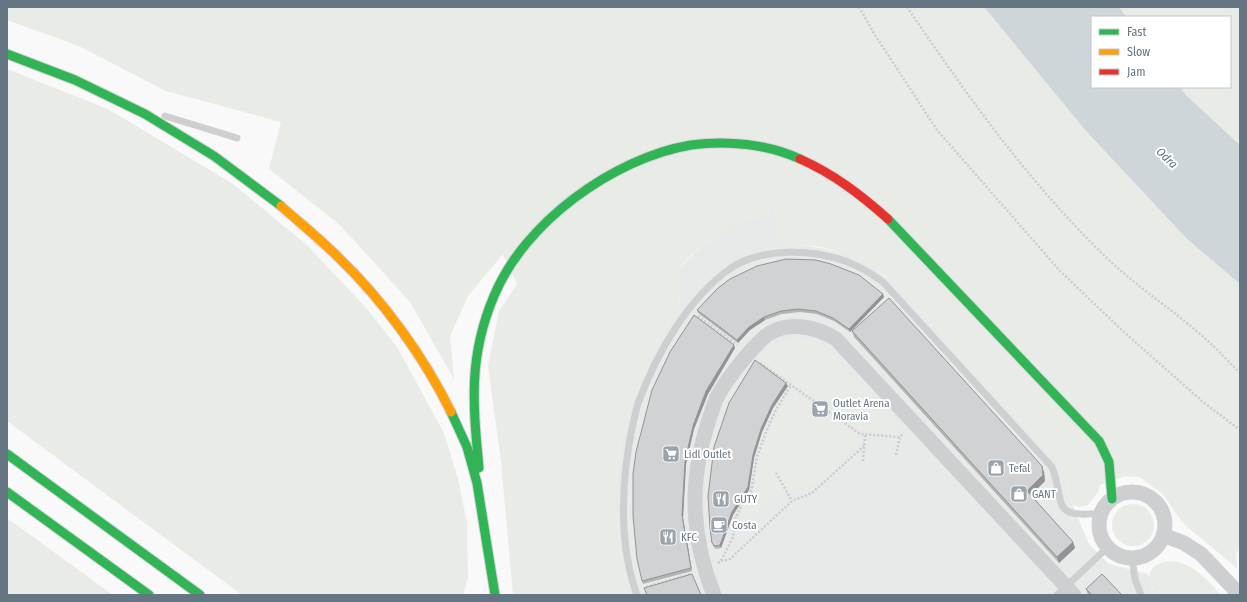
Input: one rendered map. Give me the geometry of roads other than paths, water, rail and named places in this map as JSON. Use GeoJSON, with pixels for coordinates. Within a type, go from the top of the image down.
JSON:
{"type":"FeatureCollection","features":[{"type":"Feature","properties":{"kind":"main road"},"geometry":{"type":"LineString","coordinates":[[7,54],[65,75],[131,106],[165,124],[251,182],[317,237],[377,300],[404,333],[428,368],[449,406],[466,446],[480,490]]}},
{"type":"Feature","properties":{"kind":"main road"},"geometry":{"type":"LineString","coordinates":[[495,595],[480,490],[473,407],[474,369],[488,312],[498,285],[517,255],[551,218],[594,183],[620,168],[644,157],[672,149],[716,143],[751,145],[795,157],[836,177],[874,207],[902,232],[1099,441],[1110,464],[1112,499]]}},
{"type":"Feature","properties":{"kind":"main road"},"geometry":{"type":"LineString","coordinates":[[7,454],[200,595]]}},
{"type":"Feature","properties":{"kind":"main road"},"geometry":{"type":"LineString","coordinates":[[7,492],[149,595]]}},
{"type":"Feature","properties":{"kind":"main road"},"geometry":{"type":"LineString","coordinates":[[484,584],[486,534]]}},
{"type":"Feature","properties":{"kind":"street"},"geometry":{"type":"LineString","coordinates":[[714,595],[704,570],[698,539],[695,500],[699,459],[716,401],[730,376],[748,354],[770,333],[785,328],[807,327],[825,332],[836,339],[915,423],[1066,592]]}},
{"type":"Feature","properties":{"kind":"street"},"geometry":{"type":"LineString","coordinates":[[1128,492],[1140,493],[1151,498],[1162,512],[1165,523],[1163,535],[1151,552],[1132,558],[1115,553],[1108,547],[1101,534],[1100,520],[1102,513],[1112,499],[1128,492]]}},
{"type":"Feature","properties":{"kind":"street"},"geometry":{"type":"LineString","coordinates":[[1163,535],[1184,542],[1201,554],[1240,595]]}},
{"type":"Feature","properties":{"kind":"lane"},"geometry":{"type":"LineString","coordinates":[[131,106],[238,138]]}},
{"type":"Feature","properties":{"kind":"lane"},"geometry":{"type":"LineString","coordinates":[[636,592],[628,557],[624,522],[624,485],[629,444],[638,401],[656,363],[686,312],[709,286],[732,268],[754,257],[784,253],[808,253],[848,262],[882,282],[1052,467],[1059,500],[1066,511],[1076,515],[1102,513]]}},
{"type":"Feature","properties":{"kind":"lane"},"geometry":{"type":"LineString","coordinates":[[1066,592],[1108,547]]}},
{"type":"Feature","properties":{"kind":"lane"},"geometry":{"type":"LineString","coordinates":[[1132,558],[1136,584],[1141,595]]}},
{"type":"Feature","properties":{"kind":"water","name":"Odra"},"geometry":{"type":"Polygon","coordinates":[[[984,7],[1119,7],[1125,16],[1091,16],[1091,88],[1181,88],[1186,95],[1240,145],[1240,284],[1187,239],[1086,131],[984,7]]]}},
{"type":"Feature","properties":{"kind":"place","name":"Outlet Arena Moravia"},"geometry":{"type":"Point","coordinates":[820,409]}},
{"type":"Feature","properties":{"kind":"place","name":"Lidl Outlet"},"geometry":{"type":"Point","coordinates":[671,454]}},
{"type":"Feature","properties":{"kind":"place","name":"Tefal"},"geometry":{"type":"Point","coordinates":[996,468]}},
{"type":"Feature","properties":{"kind":"place","name":"GANT"},"geometry":{"type":"Point","coordinates":[1019,494]}},
{"type":"Feature","properties":{"kind":"place","name":"GUTY"},"geometry":{"type":"Point","coordinates":[721,499]}},
{"type":"Feature","properties":{"kind":"place","name":"Costa"},"geometry":{"type":"Point","coordinates":[719,525]}},
{"type":"Feature","properties":{"kind":"place","name":"KFC"},"geometry":{"type":"Point","coordinates":[668,537]}}]}
